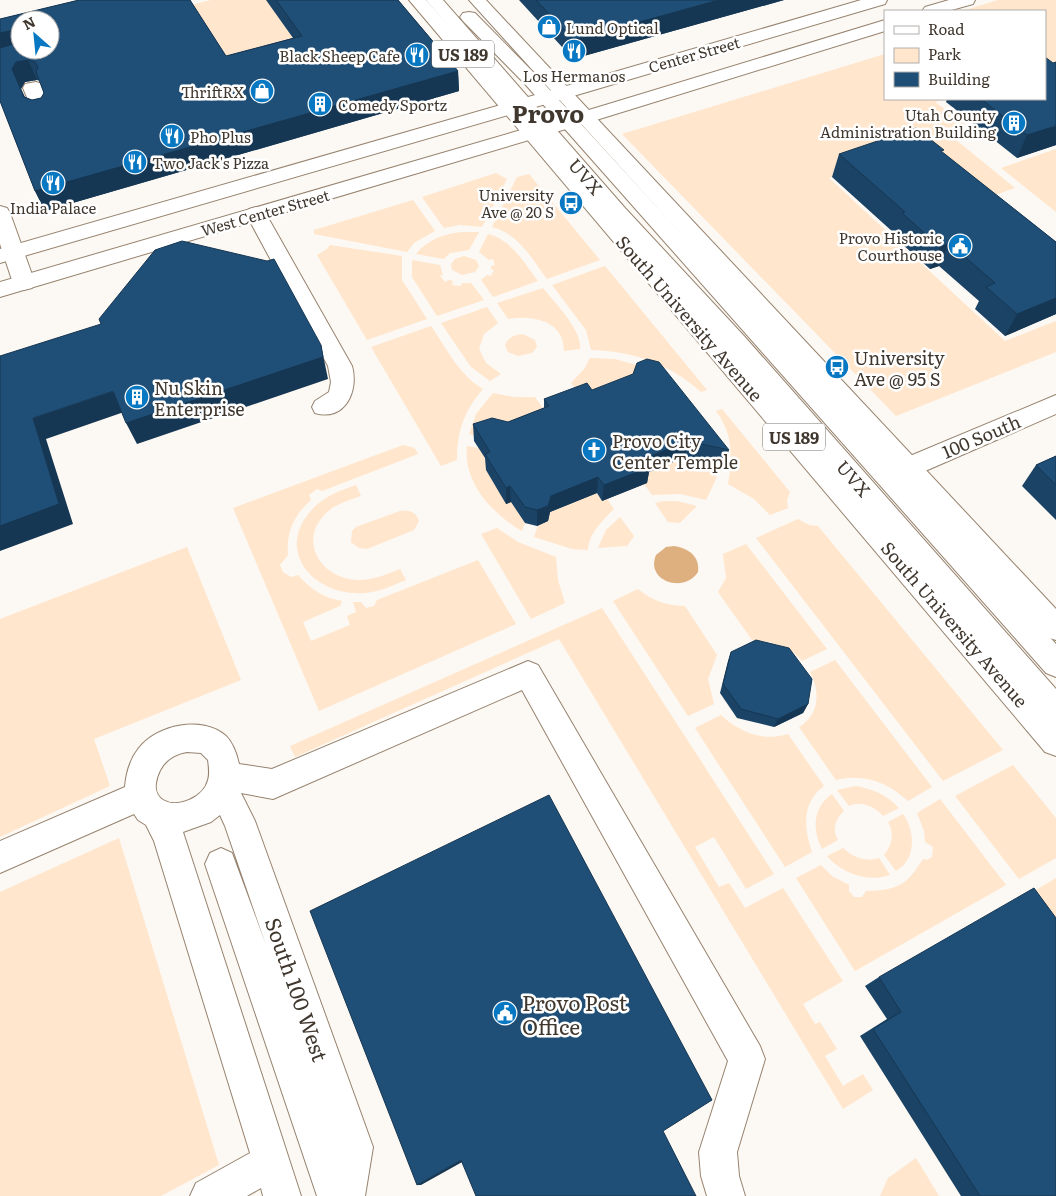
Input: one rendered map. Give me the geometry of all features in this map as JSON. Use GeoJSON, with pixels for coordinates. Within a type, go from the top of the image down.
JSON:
{"type":"FeatureCollection","features":[{"type":"Feature","properties":{"kind":"main road","name":"US 189"},"geometry":{"type":"LineString","coordinates":[[417,0],[526,119]]}},
{"type":"Feature","properties":{"kind":"main road","name":"UVX"},"geometry":{"type":"LineString","coordinates":[[434,0],[526,119],[736,342],[1056,710]]}},
{"type":"Feature","properties":{"kind":"main road","name":"UVX"},"geometry":{"type":"LineString","coordinates":[[450,0],[568,107],[1056,664]]}},
{"type":"Feature","properties":{"kind":"main road","name":"US 189"},"geometry":{"type":"LineString","coordinates":[[478,0],[568,107],[1056,628]]}},
{"type":"Feature","properties":{"kind":"main road","name":"Center Street"},"geometry":{"type":"LineString","coordinates":[[526,119],[568,107],[879,0]]}},
{"type":"Feature","properties":{"kind":"main road"},"geometry":{"type":"LineString","coordinates":[[934,10],[967,0]]}},
{"type":"Feature","properties":{"kind":"main road","name":"Center Street"},"geometry":{"type":"LineString","coordinates":[[526,119],[884,25]]}},
{"type":"Feature","properties":{"kind":"main road"},"geometry":{"type":"LineString","coordinates":[[36,88],[32,88],[42,112]]}},
{"type":"Feature","properties":{"kind":"main road","name":"West Center Street"},"geometry":{"type":"LineString","coordinates":[[0,290],[256,214],[526,119]]}},
{"type":"Feature","properties":{"kind":"main road","name":"West Center Street"},"geometry":{"type":"LineString","coordinates":[[6,255],[526,119]]}},
{"type":"Feature","properties":{"kind":"main road","name":"South University Avenue"},"geometry":{"type":"LineString","coordinates":[[526,119],[1056,742]]}},
{"type":"Feature","properties":{"kind":"main road"},"geometry":{"type":"LineString","coordinates":[[0,213],[6,255],[24,283]]}},
{"type":"Feature","properties":{"kind":"main road"},"geometry":{"type":"LineString","coordinates":[[256,214],[340,366],[343,376],[338,398],[324,407]]}},
{"type":"Feature","properties":{"kind":"main road","name":"100 South"},"geometry":{"type":"LineString","coordinates":[[907,468],[1056,404]]}},
{"type":"Feature","properties":{"kind":"main road"},"geometry":{"type":"LineString","coordinates":[[0,857],[149,805],[176,819],[195,814],[212,802],[224,781],[273,784],[528,674],[747,1059],[718,1152],[720,1176],[726,1196]]}},
{"type":"Feature","properties":{"kind":"main road","name":"South 100 West"},"geometry":{"type":"LineString","coordinates":[[149,805],[139,780],[145,764],[156,750],[172,742],[188,738],[204,740],[217,748],[224,760],[224,781],[354,1147],[346,1196]]}},
{"type":"Feature","properties":{"kind":"main road"},"geometry":{"type":"LineString","coordinates":[[149,805],[169,837],[276,1179],[209,1196]]}},
{"type":"Feature","properties":{"kind":"main road"},"geometry":{"type":"LineString","coordinates":[[221,864],[336,1196]]}},
{"type":"Feature","properties":{"kind":"green space"},"geometry":{"type":"Polygon","coordinates":[[[211,0],[267,0],[312,65],[225,79],[187,6],[211,0]]]}},
{"type":"Feature","properties":{"kind":"green space"},"geometry":{"type":"Polygon","coordinates":[[[998,0],[1056,0],[1056,69],[1046,66],[1046,10],[965,10],[998,0]]]}},
{"type":"Feature","properties":{"kind":"green space"},"geometry":{"type":"Polygon","coordinates":[[[884,54],[884,100],[942,100],[935,102],[965,124],[944,130],[1015,188],[978,201],[914,149],[829,178],[1005,341],[1056,321],[1056,352],[896,416],[622,134],[884,54]]]}},
{"type":"Feature","properties":{"kind":"green space"},"geometry":{"type":"Polygon","coordinates":[[[1056,149],[1056,212],[1001,168],[1056,149]]]}},
{"type":"Feature","properties":{"kind":"green space"},"geometry":{"type":"Polygon","coordinates":[[[496,173],[507,179],[482,227],[460,225],[444,228],[422,197],[496,173]]]}},
{"type":"Feature","properties":{"kind":"green space"},"geometry":{"type":"Polygon","coordinates":[[[529,174],[600,260],[547,279],[530,255],[517,241],[510,235],[492,227],[517,177],[529,174]]]}},
{"type":"Feature","properties":{"kind":"green space"},"geometry":{"type":"Polygon","coordinates":[[[413,200],[435,231],[414,243],[407,252],[314,234],[314,230],[413,200]]]}},
{"type":"Feature","properties":{"kind":"green space"},"geometry":{"type":"Polygon","coordinates":[[[464,232],[479,232],[469,250],[450,253],[444,259],[416,254],[426,244],[438,238],[464,232]]]}},
{"type":"Feature","properties":{"kind":"green space"},"geometry":{"type":"Polygon","coordinates":[[[488,234],[504,241],[511,247],[538,281],[493,297],[481,280],[487,275],[491,276],[494,270],[491,269],[491,266],[495,265],[493,259],[489,260],[479,252],[488,234]]]}},
{"type":"Feature","properties":{"kind":"green space"},"geometry":{"type":"Polygon","coordinates":[[[330,245],[402,256],[402,280],[427,319],[367,340],[317,255],[330,245]]]}},
{"type":"Feature","properties":{"kind":"green space"},"geometry":{"type":"Polygon","coordinates":[[[464,256],[476,260],[479,266],[475,272],[462,275],[452,270],[451,264],[455,259],[464,256]]]}},
{"type":"Feature","properties":{"kind":"green space"},"geometry":{"type":"Polygon","coordinates":[[[412,260],[440,265],[443,275],[440,276],[445,282],[453,281],[452,285],[461,286],[462,283],[471,283],[484,300],[437,316],[412,277],[412,260]]]}},
{"type":"Feature","properties":{"kind":"green space"},"geometry":{"type":"Polygon","coordinates":[[[605,266],[707,390],[701,392],[677,374],[636,356],[591,350],[586,330],[552,285],[605,266]]]}},
{"type":"Feature","properties":{"kind":"green space"},"geometry":{"type":"Polygon","coordinates":[[[543,288],[573,325],[580,342],[580,349],[564,351],[563,341],[559,332],[553,326],[536,319],[508,319],[497,303],[543,288]]]}},
{"type":"Feature","properties":{"kind":"green space"},"geometry":{"type":"Polygon","coordinates":[[[487,307],[498,323],[484,334],[479,349],[486,363],[501,374],[490,381],[471,367],[441,323],[487,307]]]}},
{"type":"Feature","properties":{"kind":"green space"},"geometry":{"type":"Polygon","coordinates":[[[431,326],[460,369],[483,389],[466,413],[458,440],[457,460],[441,466],[371,347],[431,326]]]}},
{"type":"Feature","properties":{"kind":"green space"},"geometry":{"type":"Polygon","coordinates":[[[523,334],[535,340],[537,347],[532,353],[518,356],[508,352],[505,345],[508,340],[523,334]]]}},
{"type":"Feature","properties":{"kind":"green space"},"geometry":{"type":"Polygon","coordinates":[[[590,358],[615,359],[647,368],[584,400],[571,383],[584,369],[590,358]]]}},
{"type":"Feature","properties":{"kind":"green space"},"geometry":{"type":"Polygon","coordinates":[[[493,393],[514,397],[535,397],[547,414],[482,438],[469,434],[476,414],[493,393]]]}},
{"type":"Feature","properties":{"kind":"green space"},"geometry":{"type":"Polygon","coordinates":[[[722,409],[790,492],[787,500],[788,508],[770,515],[754,499],[728,484],[731,464],[729,437],[716,411],[722,409]]]}},
{"type":"Feature","properties":{"kind":"green space"},"geometry":{"type":"Polygon","coordinates":[[[403,445],[415,448],[418,454],[322,491],[317,489],[309,495],[311,500],[292,524],[288,539],[288,555],[280,565],[283,572],[291,577],[298,575],[307,585],[318,592],[329,598],[342,601],[340,606],[303,622],[311,641],[350,625],[347,616],[356,612],[353,602],[361,602],[366,608],[374,606],[377,600],[478,560],[516,624],[319,711],[233,508],[403,445]]]}},
{"type":"Feature","properties":{"kind":"green space"},"geometry":{"type":"Polygon","coordinates":[[[467,446],[479,448],[520,498],[518,513],[525,523],[522,531],[501,516],[482,496],[470,472],[467,460],[467,446]]]}},
{"type":"Feature","properties":{"kind":"green space"},"geometry":{"type":"Polygon","coordinates":[[[685,457],[719,461],[716,479],[706,500],[680,494],[652,495],[644,484],[641,475],[685,457]]]}},
{"type":"Feature","properties":{"kind":"green space"},"geometry":{"type":"Polygon","coordinates":[[[356,485],[361,496],[339,504],[327,512],[318,523],[314,535],[314,546],[324,566],[346,578],[370,579],[400,569],[406,580],[368,593],[338,591],[324,585],[312,577],[298,554],[297,540],[301,526],[310,512],[325,498],[356,485]]]}},
{"type":"Feature","properties":{"kind":"green space"},"geometry":{"type":"Polygon","coordinates":[[[597,493],[602,501],[607,499],[614,509],[594,533],[588,550],[572,549],[534,537],[538,525],[548,521],[550,512],[597,493]]]}},
{"type":"Feature","properties":{"kind":"green space"},"geometry":{"type":"Polygon","coordinates":[[[677,501],[697,506],[680,523],[668,522],[655,503],[677,501]]]}},
{"type":"Feature","properties":{"kind":"green space"},"geometry":{"type":"Polygon","coordinates":[[[406,510],[416,515],[419,521],[414,530],[367,549],[359,548],[351,542],[352,531],[356,527],[406,510]]]}},
{"type":"Feature","properties":{"kind":"green space"},"geometry":{"type":"Polygon","coordinates":[[[620,517],[634,536],[627,546],[598,548],[606,530],[620,517]]]}},
{"type":"Feature","properties":{"kind":"green space"},"geometry":{"type":"Polygon","coordinates":[[[798,519],[809,525],[818,526],[1003,750],[943,781],[756,538],[798,519]]]}},
{"type":"Feature","properties":{"kind":"green space"},"geometry":{"type":"Polygon","coordinates":[[[497,528],[518,542],[556,557],[558,580],[565,603],[531,619],[481,534],[497,528]]]}},
{"type":"Feature","properties":{"kind":"green space"},"geometry":{"type":"Polygon","coordinates":[[[746,544],[827,649],[802,661],[780,645],[752,640],[718,592],[726,578],[723,554],[746,544]]]}},
{"type":"Feature","properties":{"kind":"green space"},"geometry":{"type":"Polygon","coordinates":[[[187,547],[241,680],[94,739],[110,786],[0,837],[0,619],[187,547]]]}},
{"type":"Feature","properties":{"kind":"green space"},"geometry":{"type":"Polygon","coordinates":[[[638,589],[660,602],[685,606],[717,655],[708,679],[714,704],[688,716],[613,601],[638,589]]]}},
{"type":"Feature","properties":{"kind":"green space"},"geometry":{"type":"Polygon","coordinates":[[[602,608],[774,874],[746,889],[714,837],[695,847],[719,887],[729,883],[745,908],[783,888],[843,981],[803,1004],[815,1024],[820,1022],[837,1049],[825,1056],[843,1086],[863,1074],[873,1090],[843,1109],[559,639],[295,757],[290,746],[602,608]]]}},
{"type":"Feature","properties":{"kind":"green space"},"geometry":{"type":"Polygon","coordinates":[[[835,660],[932,787],[908,801],[884,784],[875,781],[856,778],[836,780],[799,727],[811,716],[816,702],[816,687],[810,672],[835,660]]]}},
{"type":"Feature","properties":{"kind":"green space"},"geometry":{"type":"Polygon","coordinates":[[[721,715],[744,731],[752,734],[770,737],[788,734],[824,786],[811,800],[806,816],[807,834],[812,852],[785,867],[695,728],[721,715]]]}},
{"type":"Feature","properties":{"kind":"green space"},"geometry":{"type":"Polygon","coordinates":[[[1013,765],[1056,818],[1056,858],[1019,879],[955,796],[1013,765]]]}},
{"type":"Feature","properties":{"kind":"green space"},"geometry":{"type":"Polygon","coordinates":[[[856,786],[879,793],[890,799],[899,808],[883,816],[867,805],[853,804],[849,806],[837,790],[856,786]]]}},
{"type":"Feature","properties":{"kind":"green space"},"geometry":{"type":"Polygon","coordinates":[[[832,794],[844,811],[835,825],[838,840],[822,849],[817,834],[816,819],[821,805],[832,794]]]}},
{"type":"Feature","properties":{"kind":"green space"},"geometry":{"type":"Polygon","coordinates":[[[940,799],[1006,885],[855,971],[796,878],[821,865],[832,876],[849,885],[849,891],[854,897],[862,897],[866,891],[894,888],[900,885],[906,881],[923,859],[927,860],[932,857],[933,847],[925,842],[924,831],[917,813],[940,799]]]}},
{"type":"Feature","properties":{"kind":"green space"},"geometry":{"type":"Polygon","coordinates":[[[903,814],[910,828],[912,844],[908,859],[896,871],[884,855],[892,839],[888,822],[903,814]]]}},
{"type":"Feature","properties":{"kind":"green space"},"geometry":{"type":"Polygon","coordinates":[[[119,838],[219,1165],[161,1196],[0,1196],[0,892],[119,838]]]}},
{"type":"Feature","properties":{"kind":"green space"},"geometry":{"type":"Polygon","coordinates":[[[843,848],[860,858],[869,860],[879,858],[890,875],[873,878],[847,872],[827,856],[843,848]]]}},
{"type":"Feature","properties":{"kind":"green space"},"geometry":{"type":"Polygon","coordinates":[[[1056,878],[1056,917],[1052,920],[1031,893],[1056,878]]]}},
{"type":"Feature","properties":{"kind":"green space"},"geometry":{"type":"Polygon","coordinates":[[[916,1158],[939,1196],[880,1196],[888,1178],[916,1158]]]}},
{"type":"Feature","properties":{"kind":"shaded area"},"geometry":{"type":"Polygon","coordinates":[[[674,546],[688,551],[695,557],[698,572],[692,579],[676,583],[668,582],[656,572],[654,564],[656,555],[666,547],[674,546]]]}},
{"type":"Feature","properties":{"kind":"building"},"geometry":{"type":"Polygon","coordinates":[[[79,0],[190,0],[226,56],[302,36],[276,0],[398,0],[458,71],[35,191],[0,101],[0,48],[10,45],[10,60],[28,60],[60,60],[60,10],[37,10],[79,0]],[[28,60],[16,62],[12,69],[24,97],[32,100],[41,98],[44,93],[36,72],[38,67],[35,62],[28,60]]]}},
{"type":"Feature","properties":{"kind":"building"},"geometry":{"type":"Polygon","coordinates":[[[536,0],[719,0],[574,40],[536,0]]]}},
{"type":"Feature","properties":{"kind":"building"},"geometry":{"type":"Polygon","coordinates":[[[10,17],[10,31],[0,33],[0,19],[10,17]]]}},
{"type":"Feature","properties":{"kind":"building"},"geometry":{"type":"Polygon","coordinates":[[[1046,58],[1053,63],[1056,62],[1056,126],[1027,135],[982,100],[1046,100],[1046,58]]]}},
{"type":"Feature","properties":{"kind":"building","name":"Provo Historic Courthouse"},"geometry":{"type":"Polygon","coordinates":[[[916,128],[944,150],[941,151],[1056,242],[1056,298],[1017,314],[986,287],[995,283],[949,243],[940,247],[902,213],[905,212],[839,154],[916,128]]]}},
{"type":"Feature","properties":{"kind":"building","name":"Nu Skin Enterprise"},"geometry":{"type":"Polygon","coordinates":[[[182,241],[267,261],[274,259],[321,345],[323,357],[126,423],[113,391],[33,418],[59,504],[0,526],[0,356],[101,324],[99,319],[155,250],[182,241]]]}},
{"type":"Feature","properties":{"kind":"building","name":"Provo City Center Temple"},"geometry":{"type":"Polygon","coordinates":[[[647,359],[659,362],[729,450],[688,441],[643,459],[650,467],[604,485],[598,477],[551,496],[548,506],[537,510],[525,507],[510,486],[506,488],[485,454],[490,452],[473,424],[492,418],[508,422],[549,406],[544,399],[587,383],[592,390],[633,374],[637,363],[647,359]]]}},
{"type":"Feature","properties":{"kind":"building"},"geometry":{"type":"Polygon","coordinates":[[[1056,456],[1056,485],[1036,465],[1056,456]]]}},
{"type":"Feature","properties":{"kind":"building"},"geometry":{"type":"Polygon","coordinates":[[[756,640],[789,648],[812,679],[808,704],[778,719],[741,709],[723,684],[731,652],[756,640]]]}},
{"type":"Feature","properties":{"kind":"building","name":"Provo Post Office"},"geometry":{"type":"Polygon","coordinates":[[[549,795],[712,1100],[663,1131],[696,1196],[476,1196],[461,1160],[417,1185],[310,911],[549,795]]]}},
{"type":"Feature","properties":{"kind":"building"},"geometry":{"type":"Polygon","coordinates":[[[1034,888],[1056,918],[1056,1196],[980,1196],[873,1029],[901,1012],[879,977],[1034,888]]]}},
{"type":"Feature","properties":{"kind":"place","name":"Lund Optical"},"geometry":{"type":"Point","coordinates":[549,27]}},
{"type":"Feature","properties":{"kind":"place","name":"Los Hermanos"},"geometry":{"type":"Point","coordinates":[574,51]}},
{"type":"Feature","properties":{"kind":"place","name":"Black Sheep Cafe"},"geometry":{"type":"Point","coordinates":[417,55]}},
{"type":"Feature","properties":{"kind":"place","name":"ThriftRX"},"geometry":{"type":"Point","coordinates":[262,91]}},
{"type":"Feature","properties":{"kind":"place","name":"Comedy Sportz"},"geometry":{"type":"Point","coordinates":[320,104]}},
{"type":"Feature","properties":{"kind":"place","name":"Utah County Administration Building"},"geometry":{"type":"Point","coordinates":[1014,123]}},
{"type":"Feature","properties":{"kind":"place","name":"Pho Plus"},"geometry":{"type":"Point","coordinates":[172,136]}},
{"type":"Feature","properties":{"kind":"place","name":"Two Jack's Pizza"},"geometry":{"type":"Point","coordinates":[135,162]}},
{"type":"Feature","properties":{"kind":"place","name":"India Palace"},"geometry":{"type":"Point","coordinates":[53,183]}},
{"type":"Feature","properties":{"kind":"place","name":"University Ave @ 20 S"},"geometry":{"type":"Point","coordinates":[571,203]}},
{"type":"Feature","properties":{"kind":"place","name":"Provo Historic Courthouse"},"geometry":{"type":"Point","coordinates":[960,246]}},
{"type":"Feature","properties":{"kind":"place","name":"University Ave @ 95 S"},"geometry":{"type":"Point","coordinates":[837,367]}},
{"type":"Feature","properties":{"kind":"place","name":"Nu Skin Enterprise"},"geometry":{"type":"Point","coordinates":[137,397]}},
{"type":"Feature","properties":{"kind":"place","name":"Provo City Center Temple"},"geometry":{"type":"Point","coordinates":[594,450]}},
{"type":"Feature","properties":{"kind":"place","name":"Provo Post Office"},"geometry":{"type":"Point","coordinates":[505,1013]}},
{"type":"Feature","properties":{"kind":"district","name":"Provo"},"geometry":{"type":"Point","coordinates":[548,112]}}]}
